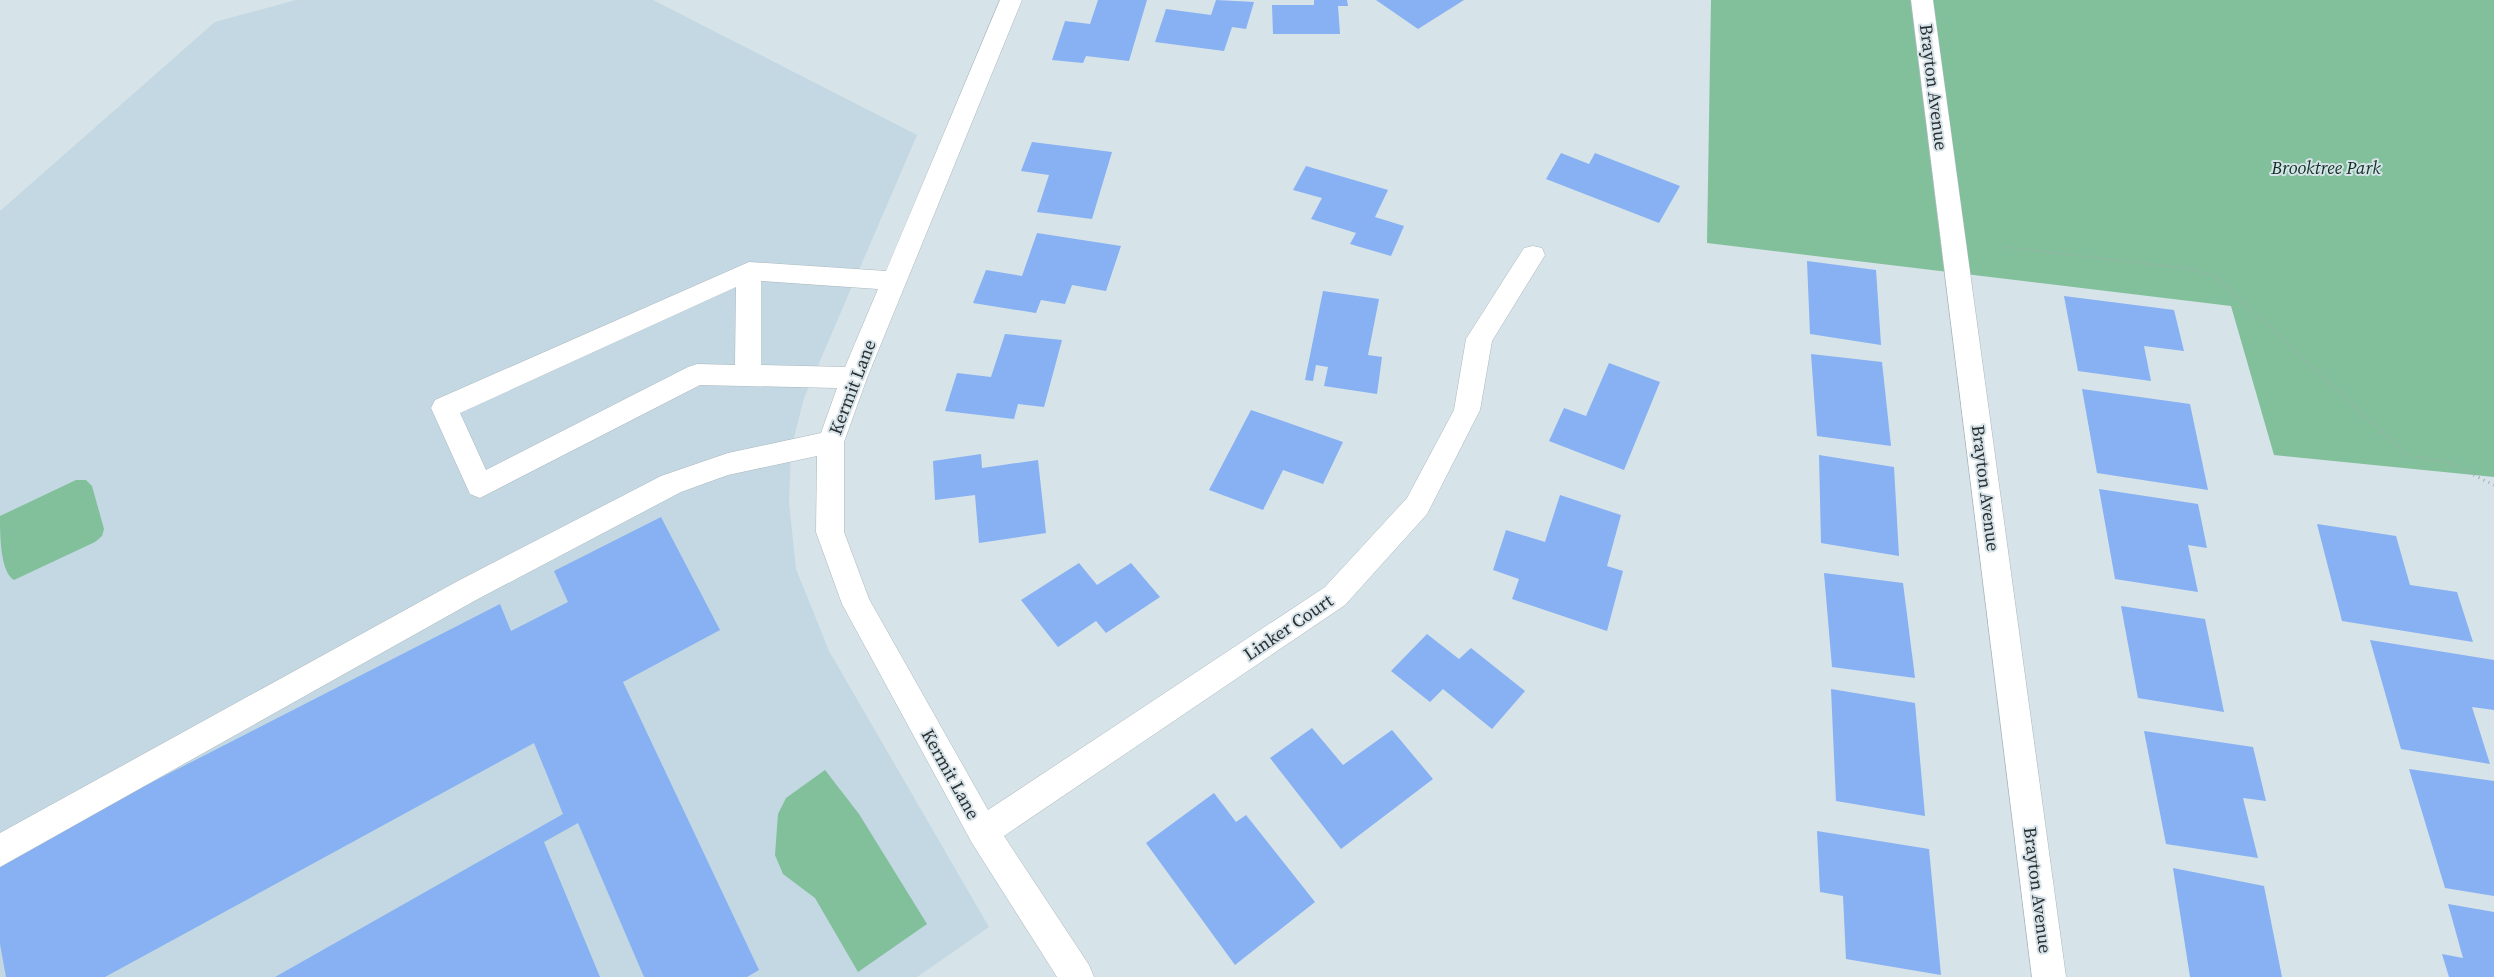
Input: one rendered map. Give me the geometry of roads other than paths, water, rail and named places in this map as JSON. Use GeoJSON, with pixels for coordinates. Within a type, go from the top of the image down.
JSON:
{"type":"FeatureCollection","features":[{"type":"Feature","properties":{"kind":"street","name":"Kermit Lane"},"geometry":{"type":"LineString","coordinates":[[1011,0],[854,378],[832,442],[830,532],[856,604],[983,832],[1077,977]]}},
{"type":"Feature","properties":{"kind":"street","name":"Brayton Avenue"},"geometry":{"type":"LineString","coordinates":[[1922,0],[2049,977]]}},
{"type":"Feature","properties":{"kind":"street","name":"Linker Court"},"geometry":{"type":"LineString","coordinates":[[983,832],[1334,596],[1417,506],[1467,410],[1479,339],[1533,255]]}},
{"type":"Feature","properties":{"kind":"street"},"geometry":{"type":"LineString","coordinates":[[854,378],[697,374],[480,486],[444,408],[749,271],[895,281]]}},
{"type":"Feature","properties":{"kind":"street"},"geometry":{"type":"LineString","coordinates":[[748,375],[749,271]]}},
{"type":"Feature","properties":{"kind":"street"},"geometry":{"type":"LineString","coordinates":[[0,851],[466,591],[671,484],[728,464],[832,442]]}},
{"type":"Feature","properties":{"kind":"park label","name":"Brooktree Park"},"geometry":{"type":"Point","coordinates":[2326,167]}}]}
